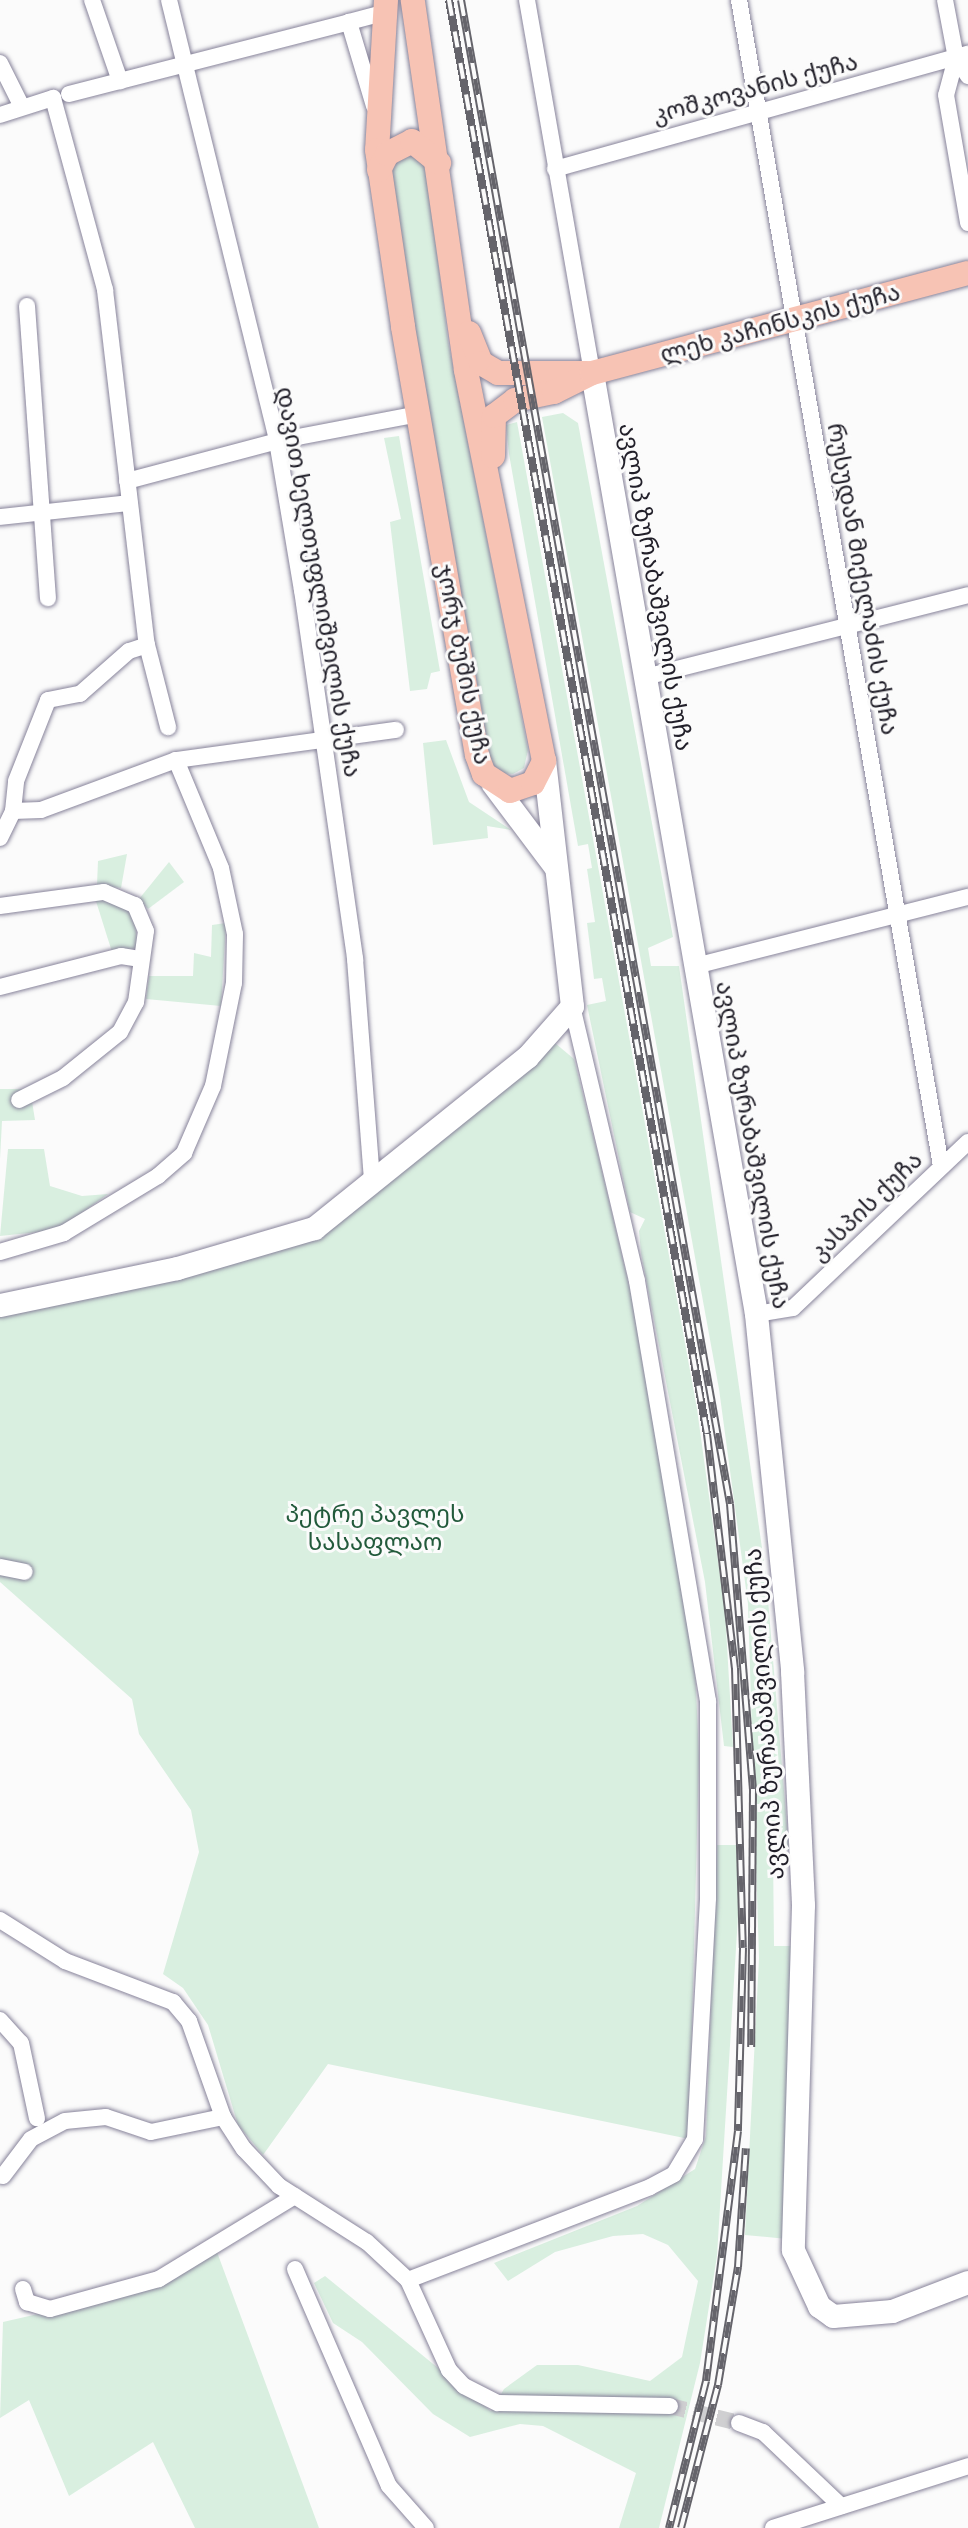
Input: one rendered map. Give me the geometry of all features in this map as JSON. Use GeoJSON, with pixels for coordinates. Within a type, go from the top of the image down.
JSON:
{"type":"FeatureCollection","features":[{"type":"Feature","properties":{"kind":"main road"},"geometry":{"type":"LineString","coordinates":[[413,0],[458,293],[472,410],[497,503],[544,761]]}},
{"type":"Feature","properties":{"kind":"main road","name":"ჯორჯ ბუშის ქუჩა"},"geometry":{"type":"LineString","coordinates":[[386,6],[377,116],[379,170],[477,755],[493,783],[510,791],[524,787],[538,778],[544,761]]}},
{"type":"Feature","properties":{"kind":"main road"},"geometry":{"type":"LineString","coordinates":[[379,170],[387,154],[412,141],[439,163]]}},
{"type":"Feature","properties":{"kind":"main road","name":"ლეხ კაჩინსკის ქუჩა"},"geometry":{"type":"LineString","coordinates":[[497,503],[494,416],[516,400],[554,392],[592,373],[968,273]]}},
{"type":"Feature","properties":{"kind":"main road","name":"ლეხ კაჩინსკის ქუჩა"},"geometry":{"type":"LineString","coordinates":[[458,293],[474,350],[488,369],[507,375],[592,373]]}},
{"type":"Feature","properties":{"kind":"street"},"geometry":{"type":"LineString","coordinates":[[92,0],[120,81]]}},
{"type":"Feature","properties":{"kind":"street","name":"დავით ხელთუფლიშვილის ქუჩა"},"geometry":{"type":"LineString","coordinates":[[169,0],[276,441],[324,737],[355,959],[372,1180]]}},
{"type":"Feature","properties":{"kind":"street","name":"ავლიპ ზურაბაშვილის ქუჩა"},"geometry":{"type":"LineString","coordinates":[[527,0],[756,1314],[792,1671],[802,1891],[793,2250],[819,2306],[833,2316],[860,2318],[968,2282]]}},
{"type":"Feature","properties":{"kind":"street","name":"რუსუდან მიქელაძის ქუჩა"},"geometry":{"type":"LineString","coordinates":[[739,0],[941,1166]]}},
{"type":"Feature","properties":{"kind":"street"},"geometry":{"type":"LineString","coordinates":[[945,0],[968,76]]}},
{"type":"Feature","properties":{"kind":"street"},"geometry":{"type":"LineString","coordinates":[[0,115],[61,96],[349,22],[386,6]]}},
{"type":"Feature","properties":{"kind":"street"},"geometry":{"type":"LineString","coordinates":[[349,22],[377,116]]}},
{"type":"Feature","properties":{"kind":"street"},"geometry":{"type":"LineString","coordinates":[[962,56],[946,95],[968,223]]}},
{"type":"Feature","properties":{"kind":"street","name":"კოშკოვანის ქუჩა"},"geometry":{"type":"LineString","coordinates":[[555,169],[758,109],[962,56]]}},
{"type":"Feature","properties":{"kind":"street"},"geometry":{"type":"LineString","coordinates":[[0,63],[22,107]]}},
{"type":"Feature","properties":{"kind":"street"},"geometry":{"type":"LineString","coordinates":[[61,96],[105,290],[147,645],[168,727]]}},
{"type":"Feature","properties":{"kind":"street"},"geometry":{"type":"LineString","coordinates":[[27,306],[39,511],[48,598]]}},
{"type":"Feature","properties":{"kind":"street"},"geometry":{"type":"LineString","coordinates":[[127,481],[276,441],[419,414]]}},
{"type":"Feature","properties":{"kind":"street"},"geometry":{"type":"LineString","coordinates":[[0,517],[129,503]]}},
{"type":"Feature","properties":{"kind":"street"},"geometry":{"type":"LineString","coordinates":[[645,677],[968,595]]}},
{"type":"Feature","properties":{"kind":"street"},"geometry":{"type":"LineString","coordinates":[[0,838],[13,811],[16,781],[48,700],[80,694],[129,651],[147,645]]}},
{"type":"Feature","properties":{"kind":"street"},"geometry":{"type":"LineString","coordinates":[[13,811],[41,810],[176,760],[324,737],[396,730]]}},
{"type":"Feature","properties":{"kind":"street"},"geometry":{"type":"LineString","coordinates":[[0,1252],[64,1233],[158,1176],[184,1153],[213,1086],[234,983],[235,934],[221,868],[176,760]]}},
{"type":"Feature","properties":{"kind":"street"},"geometry":{"type":"LineString","coordinates":[[408,2280],[650,2187],[674,2174],[695,2139],[708,1898],[708,1701],[637,1281],[572,1006],[553,864],[544,761]]}},
{"type":"Feature","properties":{"kind":"street"},"geometry":{"type":"LineString","coordinates":[[493,783],[553,864]]}},
{"type":"Feature","properties":{"kind":"street"},"geometry":{"type":"LineString","coordinates":[[0,906],[117,894],[142,917],[148,946],[141,959],[136,1002],[120,1032],[63,1078],[19,1100]]}},
{"type":"Feature","properties":{"kind":"street"},"geometry":{"type":"LineString","coordinates":[[695,966],[968,897]]}},
{"type":"Feature","properties":{"kind":"street"},"geometry":{"type":"LineString","coordinates":[[0,987],[121,956],[141,959]]}},
{"type":"Feature","properties":{"kind":"street"},"geometry":{"type":"LineString","coordinates":[[1,1301],[298,1235],[506,1076],[572,1006]]}},
{"type":"Feature","properties":{"kind":"street","name":"კასპის ქუჩა"},"geometry":{"type":"LineString","coordinates":[[756,1314],[793,1308],[968,1142]]}},
{"type":"Feature","properties":{"kind":"street"},"geometry":{"type":"LineString","coordinates":[[0,1567],[25,1572]]}},
{"type":"Feature","properties":{"kind":"street"},"geometry":{"type":"LineString","coordinates":[[0,1920],[65,1961],[173,2002],[189,2021],[223,2117],[262,2171],[295,2196],[367,2242],[408,2280],[449,2370],[480,2397],[519,2404],[634,2402],[670,2406]]}},
{"type":"Feature","properties":{"kind":"street"},"geometry":{"type":"LineString","coordinates":[[0,2020],[21,2043],[37,2118]]}},
{"type":"Feature","properties":{"kind":"street"},"geometry":{"type":"LineString","coordinates":[[3,2176],[31,2138],[65,2121],[106,2117],[151,2133],[223,2117]]}},
{"type":"Feature","properties":{"kind":"street"},"geometry":{"type":"LineString","coordinates":[[23,2289],[27,2302],[50,2309],[159,2279],[295,2196]]}},
{"type":"Feature","properties":{"kind":"street"},"geometry":{"type":"LineString","coordinates":[[295,2269],[389,2486],[426,2528]]}},
{"type":"Feature","properties":{"kind":"street"},"geometry":{"type":"LineString","coordinates":[[739,2423],[763,2432],[841,2506]]}},
{"type":"Feature","properties":{"kind":"street"},"geometry":{"type":"LineString","coordinates":[[773,2528],[968,2466]]}},
{"type":"Feature","properties":{"kind":"green space"},"geometry":{"type":"Polygon","coordinates":[[[411,152],[424,162],[428,182],[448,341],[528,750],[524,768],[513,774],[500,773],[491,762],[389,180],[396,157],[411,152]]]}},
{"type":"Feature","properties":{"kind":"green space"},"geometry":{"type":"Polygon","coordinates":[[[563,413],[578,423],[673,937],[648,948],[651,966],[679,966],[766,1576],[789,1850],[773,1851],[774,1946],[792,1946],[787,2239],[745,2235],[759,1958],[748,1604],[719,1389],[542,417],[563,413]]]}},
{"type":"Feature","properties":{"kind":"green space"},"geometry":{"type":"Polygon","coordinates":[[[517,422],[697,1409],[725,1612],[733,1747],[724,1746],[705,1582],[641,1253],[639,1231],[645,1219],[630,1212],[587,1005],[606,1001],[602,978],[594,979],[587,923],[595,922],[587,869],[592,868],[588,844],[578,846],[509,454],[506,425],[517,422]]]}},
{"type":"Feature","properties":{"kind":"green space"},"geometry":{"type":"Polygon","coordinates":[[[399,436],[440,671],[431,673],[427,689],[410,691],[390,522],[401,519],[384,438],[399,436]]]}},
{"type":"Feature","properties":{"kind":"green space"},"geometry":{"type":"Polygon","coordinates":[[[446,740],[469,802],[511,830],[487,826],[488,838],[433,845],[423,743],[446,740]]]}},
{"type":"Feature","properties":{"kind":"green space"},"geometry":{"type":"Polygon","coordinates":[[[127,854],[121,888],[97,885],[98,861],[127,854]]]}},
{"type":"Feature","properties":{"kind":"green space"},"geometry":{"type":"Polygon","coordinates":[[[169,862],[184,882],[148,909],[139,899],[169,862]]]}},
{"type":"Feature","properties":{"kind":"green space"},"geometry":{"type":"Polygon","coordinates":[[[95,898],[125,903],[134,917],[138,948],[112,952],[95,898]]]}},
{"type":"Feature","properties":{"kind":"green space"},"geometry":{"type":"Polygon","coordinates":[[[226,923],[221,1006],[146,999],[149,976],[193,976],[194,953],[211,957],[212,925],[226,923]]]}},
{"type":"Feature","properties":{"kind":"green space","name":"პეტრე პავლეს სასაფლაო"},"geometry":{"type":"Polygon","coordinates":[[[544,1043],[555,1043],[574,1059],[600,1163],[647,1361],[694,1644],[699,1757],[689,2139],[328,2064],[263,2155],[238,2125],[208,2025],[183,1988],[163,1974],[199,1852],[191,1810],[139,1734],[132,1699],[0,1582],[0,1310],[305,1240],[544,1043]]]}},
{"type":"Feature","properties":{"kind":"green space"},"geometry":{"type":"Polygon","coordinates":[[[0,1089],[30,1089],[35,1120],[2,1121],[0,1159],[0,1089]]]}},
{"type":"Feature","properties":{"kind":"green space"},"geometry":{"type":"Polygon","coordinates":[[[8,1149],[44,1149],[50,1186],[82,1196],[108,1194],[58,1230],[0,1236],[8,1149]]]}},
{"type":"Feature","properties":{"kind":"green space"},"geometry":{"type":"Polygon","coordinates":[[[717,1845],[738,1845],[738,1916],[717,2256],[700,2363],[659,2528],[619,2528],[636,2473],[543,2426],[520,2424],[470,2437],[433,2414],[362,2342],[333,2323],[314,2283],[325,2276],[491,2411],[504,2389],[537,2365],[578,2365],[650,2381],[682,2357],[698,2281],[668,2245],[643,2234],[613,2236],[555,2252],[508,2281],[494,2263],[637,2206],[695,2169],[706,2136],[717,1845]]]}},
{"type":"Feature","properties":{"kind":"green space"},"geometry":{"type":"Polygon","coordinates":[[[217,2252],[319,2528],[195,2528],[153,2442],[69,2496],[29,2400],[0,2418],[3,2322],[151,2288],[217,2252]]]}},
{"type":"Feature","properties":{"kind":"tunnel"},"geometry":{"type":"LineString","coordinates":[[670,2406],[739,2423]]}},
{"type":"Feature","properties":{"kind":"railway"},"geometry":{"type":"LineString","coordinates":[[449,0],[707,1434],[735,1668],[743,1948],[738,2131],[706,2381],[669,2528]]}},
{"type":"Feature","properties":{"kind":"railway"},"geometry":{"type":"LineString","coordinates":[[461,0],[730,1504],[753,1789],[751,2047]]}},
{"type":"Feature","properties":{"kind":"railway"},"geometry":{"type":"LineString","coordinates":[[681,2528],[718,2385],[738,2267],[746,2148]]}}]}
